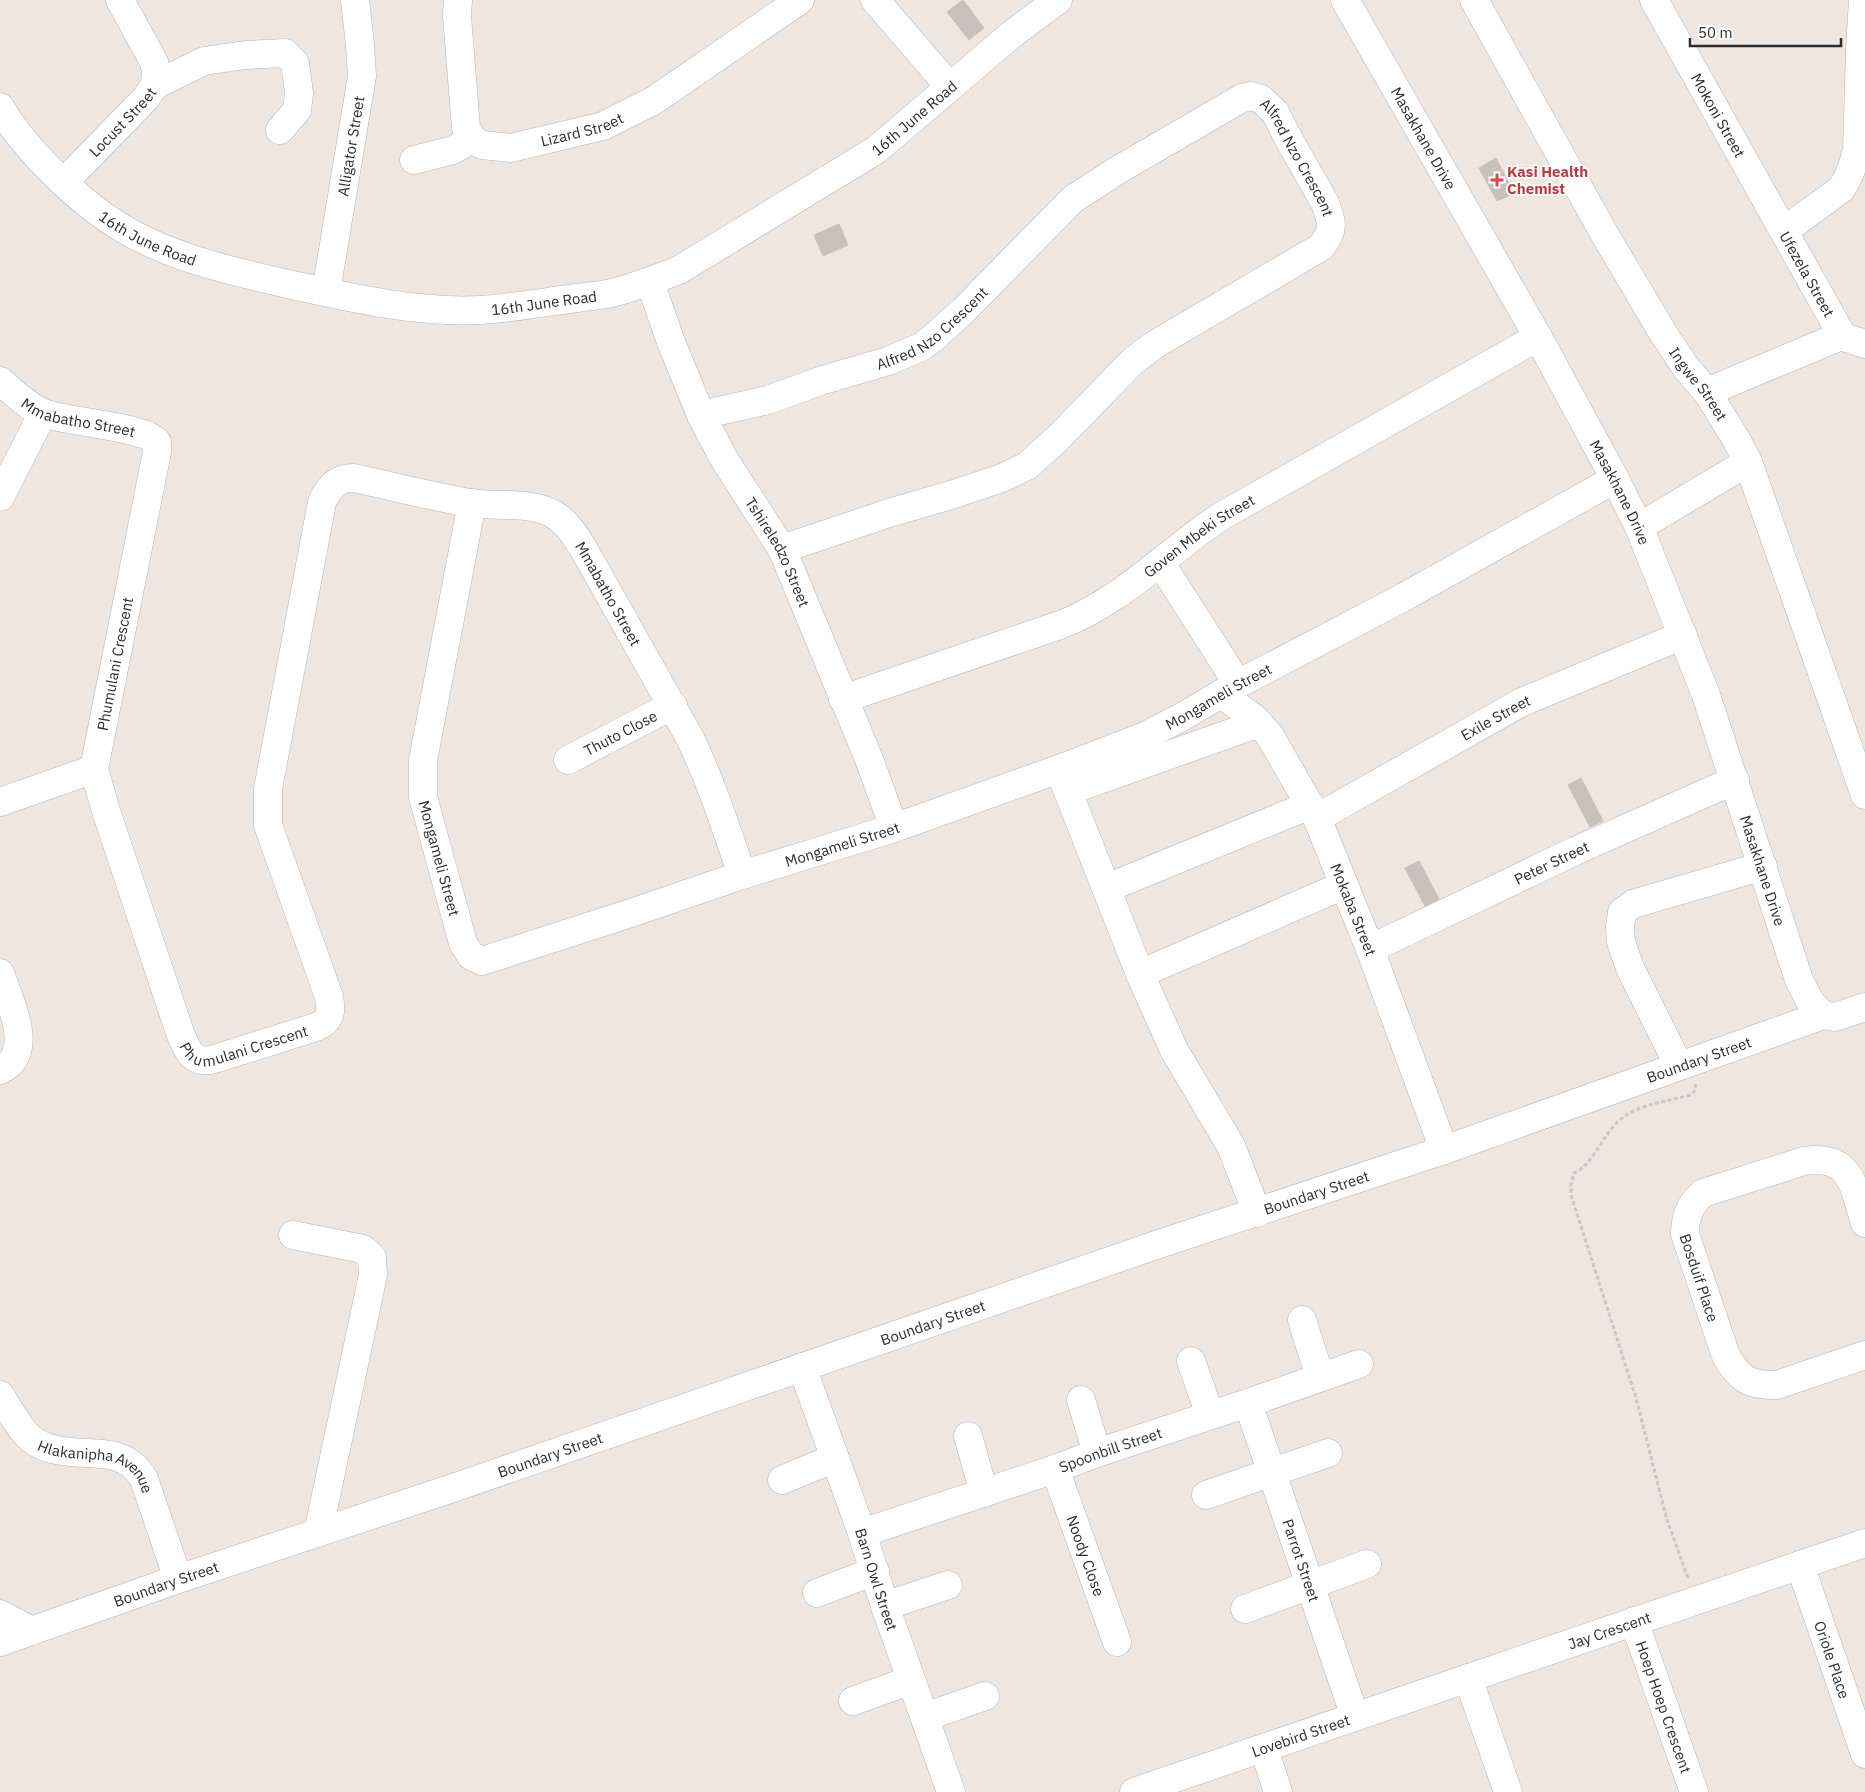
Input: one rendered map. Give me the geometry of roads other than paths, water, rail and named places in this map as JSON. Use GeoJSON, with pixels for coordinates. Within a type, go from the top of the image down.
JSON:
{"type":"FeatureCollection","features":[{"type":"Feature","properties":{"kind":"street","name":"Locust Street"},"geometry":{"type":"LineString","coordinates":[[64,182],[117,130],[146,98],[155,85],[156,70],[154,62],[120,0]]}},
{"type":"Feature","properties":{"kind":"street","name":"Alligator Street"},"geometry":{"type":"LineString","coordinates":[[326,292],[362,76],[355,0]]}},
{"type":"Feature","properties":{"kind":"street"},"geometry":{"type":"LineString","coordinates":[[414,160],[453,150],[472,139],[466,128],[465,121],[457,16],[458,0]]}},
{"type":"Feature","properties":{"kind":"street","name":"Lizard Street"},"geometry":{"type":"LineString","coordinates":[[472,139],[488,146],[511,148],[586,131],[620,119],[653,101],[800,0]]}},
{"type":"Feature","properties":{"kind":"street"},"geometry":{"type":"LineString","coordinates":[[875,0],[950,87]]}},
{"type":"Feature","properties":{"kind":"street","name":"Masakhane Drive"},"geometry":{"type":"LineString","coordinates":[[1345,0],[1538,336],[1638,527],[1683,635],[1735,780],[1799,980],[1811,1003],[1823,1014]]}},
{"type":"Feature","properties":{"kind":"street","name":"Ingwe Street"},"geometry":{"type":"LineString","coordinates":[[1474,0],[1605,235],[1663,333],[1687,370],[1707,392],[1748,462],[1865,794]]}},
{"type":"Feature","properties":{"kind":"street","name":"Ufezela Street"},"geometry":{"type":"LineString","coordinates":[[1854,340],[1784,231],[1841,189],[1853,166],[1857,150],[1863,0]]}},
{"type":"Feature","properties":{"kind":"street","name":"16th June Road"},"geometry":{"type":"LineString","coordinates":[[0,107],[18,135],[64,182],[101,215],[123,229],[153,244],[242,273],[326,292],[410,307],[479,310],[608,294],[650,282],[679,270],[876,150],[1047,3]]}},
{"type":"Feature","properties":{"kind":"street","name":"Mokoni Street"},"geometry":{"type":"LineString","coordinates":[[1664,3],[1784,231]]}},
{"type":"Feature","properties":{"kind":"street"},"geometry":{"type":"LineString","coordinates":[[155,85],[204,61],[246,55],[285,54],[295,64],[300,93],[297,110],[280,130]]}},
{"type":"Feature","properties":{"kind":"street","name":"Alfred Nzo Crescent"},"geometry":{"type":"LineString","coordinates":[[701,415],[768,400],[888,361],[920,347],[955,318],[1062,210],[1086,190],[1242,98],[1251,96],[1260,98],[1275,112],[1330,215],[1332,225],[1330,235],[1321,247],[1154,344],[1133,361],[1058,438],[1027,466],[1002,478],[782,549]]}},
{"type":"Feature","properties":{"kind":"street","name":"Tshireledzo Street"},"geometry":{"type":"LineString","coordinates":[[650,282],[671,342],[701,415],[724,459],[782,549],[869,759],[894,828]]}},
{"type":"Feature","properties":{"kind":"street","name":"Goven Mbeki Street"},"geometry":{"type":"LineString","coordinates":[[843,699],[1072,620],[1129,588],[1193,535],[1220,517],[1538,336]]}},
{"type":"Feature","properties":{"kind":"street"},"geometry":{"type":"LineString","coordinates":[[1707,392],[1827,342],[1854,340]]}},
{"type":"Feature","properties":{"kind":"street","name":"Mmabatho Street"},"geometry":{"type":"LineString","coordinates":[[0,381],[43,413],[122,428],[155,440],[158,447]]}},
{"type":"Feature","properties":{"kind":"street"},"geometry":{"type":"LineString","coordinates":[[0,497],[43,413]]}},
{"type":"Feature","properties":{"kind":"street","name":"Phumulani Crescent"},"geometry":{"type":"LineString","coordinates":[[158,447],[94,769],[107,814],[180,1033],[190,1054],[198,1060],[211,1060],[325,1023],[331,1012],[329,997],[268,826],[267,804],[281,713],[322,502],[328,490],[341,480]]}},
{"type":"Feature","properties":{"kind":"street"},"geometry":{"type":"LineString","coordinates":[[1638,527],[1748,462]]}},
{"type":"Feature","properties":{"kind":"street","name":"Mmabatho Street"},"geometry":{"type":"LineString","coordinates":[[341,480],[348,478],[360,479],[472,503],[518,506],[547,511],[554,514],[567,526],[587,555],[673,705],[705,769],[742,874]]}},
{"type":"Feature","properties":{"kind":"street","name":"Mongameli Street"},"geometry":{"type":"LineString","coordinates":[[472,503],[423,760],[422,780],[423,797],[460,936],[466,950],[476,960],[482,961],[631,913],[742,874],[894,828],[1064,780],[1404,597],[1615,480]]}},
{"type":"Feature","properties":{"kind":"street","name":"Mokaba Street"},"geometry":{"type":"LineString","coordinates":[[1160,562],[1230,689],[1270,736],[1314,812],[1370,949],[1444,1150]]}},
{"type":"Feature","properties":{"kind":"street","name":"Exile Street"},"geometry":{"type":"LineString","coordinates":[[1107,888],[1314,812],[1522,702],[1683,635]]}},
{"type":"Feature","properties":{"kind":"street","name":"Thuto Close"},"geometry":{"type":"LineString","coordinates":[[568,760],[673,705]]}},
{"type":"Feature","properties":{"kind":"street"},"geometry":{"type":"LineString","coordinates":[[1257,1212],[1231,1146],[1174,1050],[1140,974],[1064,780],[1259,723]]}},
{"type":"Feature","properties":{"kind":"street"},"geometry":{"type":"LineString","coordinates":[[0,802],[94,769]]}},
{"type":"Feature","properties":{"kind":"street","name":"Peter Street"},"geometry":{"type":"LineString","coordinates":[[1370,949],[1575,851],[1735,780]]}},
{"type":"Feature","properties":{"kind":"street"},"geometry":{"type":"LineString","coordinates":[[1686,1063],[1630,968],[1621,942],[1622,912],[1633,904],[1763,866]]}},
{"type":"Feature","properties":{"kind":"street"},"geometry":{"type":"LineString","coordinates":[[1140,974],[1344,885]]}},
{"type":"Feature","properties":{"kind":"street"},"geometry":{"type":"LineString","coordinates":[[0,973],[16,1019],[19,1044],[13,1061],[0,1070]]}},
{"type":"Feature","properties":{"kind":"street","name":"Boundary Street"},"geometry":{"type":"LineString","coordinates":[[0,1642],[178,1579],[318,1533],[1159,1244],[1444,1150],[1823,1014],[1837,1017],[1865,1007]]}},
{"type":"Feature","properties":{"kind":"street","name":"Bosduif Place"},"geometry":{"type":"LineString","coordinates":[[1865,1223],[1846,1172],[1834,1162],[1816,1159],[1804,1161],[1703,1194],[1695,1200],[1688,1211],[1685,1224],[1685,1234],[1726,1356],[1733,1368],[1743,1378],[1763,1386],[1777,1385],[1865,1355]]}},
{"type":"Feature","properties":{"kind":"street"},"geometry":{"type":"LineString","coordinates":[[293,1235],[363,1249],[372,1257],[373,1275],[318,1533]]}},
{"type":"Feature","properties":{"kind":"street"},"geometry":{"type":"LineString","coordinates":[[1302,1320],[1320,1377]]}},
{"type":"Feature","properties":{"kind":"street"},"geometry":{"type":"LineString","coordinates":[[1191,1361],[1210,1415]]}},
{"type":"Feature","properties":{"kind":"street","name":"Spoonbill Street"},"geometry":{"type":"LineString","coordinates":[[862,1533],[1360,1364]]}},
{"type":"Feature","properties":{"kind":"street","name":"Barn Owl Street"},"geometry":{"type":"LineString","coordinates":[[802,1367],[862,1533],[885,1606],[951,1792]]}},
{"type":"Feature","properties":{"kind":"street","name":"Hlakanipha Avenue"},"geometry":{"type":"LineString","coordinates":[[0,1395],[25,1434],[32,1440],[51,1448],[115,1456],[126,1460],[136,1468],[144,1480],[178,1579]]}},
{"type":"Feature","properties":{"kind":"street"},"geometry":{"type":"LineString","coordinates":[[1081,1400],[1097,1453]]}},
{"type":"Feature","properties":{"kind":"street","name":"Parrot Street"},"geometry":{"type":"LineString","coordinates":[[1248,1403],[1355,1717]]}},
{"type":"Feature","properties":{"kind":"street"},"geometry":{"type":"LineString","coordinates":[[968,1436],[984,1493]]}},
{"type":"Feature","properties":{"kind":"street"},"geometry":{"type":"LineString","coordinates":[[1206,1495],[1328,1453]]}},
{"type":"Feature","properties":{"kind":"street"},"geometry":{"type":"LineString","coordinates":[[782,1480],[835,1458]]}},
{"type":"Feature","properties":{"kind":"street","name":"Noody Close"},"geometry":{"type":"LineString","coordinates":[[1055,1469],[1118,1642]]}},
{"type":"Feature","properties":{"kind":"street","name":"Jay Crescent"},"geometry":{"type":"LineString","coordinates":[[1468,1678],[1865,1543]]}},
{"type":"Feature","properties":{"kind":"street"},"geometry":{"type":"LineString","coordinates":[[1245,1609],[1367,1564]]}},
{"type":"Feature","properties":{"kind":"street","name":"Oriole Place"},"geometry":{"type":"LineString","coordinates":[[1800,1565],[1865,1754]]}},
{"type":"Feature","properties":{"kind":"street"},"geometry":{"type":"LineString","coordinates":[[817,1593],[875,1571]]}},
{"type":"Feature","properties":{"kind":"street"},"geometry":{"type":"LineString","coordinates":[[885,1606],[948,1585]]}},
{"type":"Feature","properties":{"kind":"street"},"geometry":{"type":"LineString","coordinates":[[0,1614],[32,1631]]}},
{"type":"Feature","properties":{"kind":"street","name":"Hoep Hoep Crescent"},"geometry":{"type":"LineString","coordinates":[[1634,1621],[1694,1792]]}},
{"type":"Feature","properties":{"kind":"street"},"geometry":{"type":"LineString","coordinates":[[1468,1678],[1508,1792]]}},
{"type":"Feature","properties":{"kind":"street","name":"Lovebird Street"},"geometry":{"type":"LineString","coordinates":[[1134,1792],[1468,1678]]}},
{"type":"Feature","properties":{"kind":"street"},"geometry":{"type":"LineString","coordinates":[[853,1701],[911,1680]]}},
{"type":"Feature","properties":{"kind":"street"},"geometry":{"type":"LineString","coordinates":[[925,1717],[985,1696]]}},
{"type":"Feature","properties":{"kind":"street"},"geometry":{"type":"LineString","coordinates":[[1264,1749],[1278,1792]]}},
{"type":"Feature","properties":{"kind":"place","name":"Kasi Health Chemist"},"geometry":{"type":"Point","coordinates":[1497,180]}}]}
